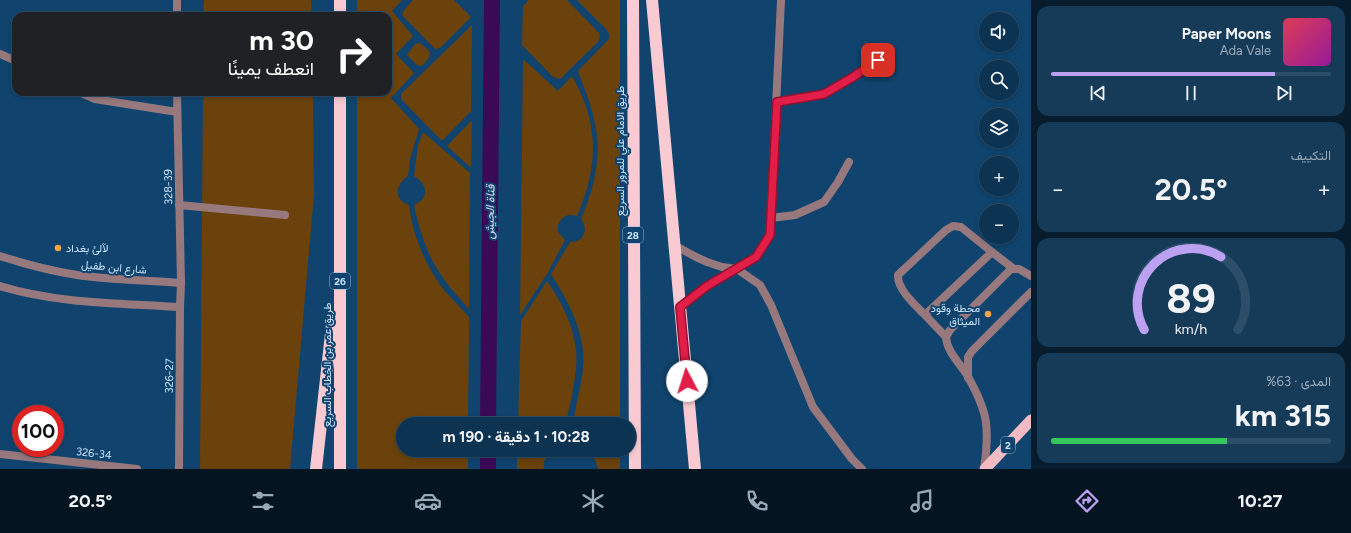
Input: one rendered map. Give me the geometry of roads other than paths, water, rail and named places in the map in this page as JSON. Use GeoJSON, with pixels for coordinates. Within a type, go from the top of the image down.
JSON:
{"type":"FeatureCollection","features":[{"type":"Feature","properties":{"kind":"highway"},"geometry":{"type":"LineString","coordinates":[[340,0],[340,12]]}},
{"type":"Feature","properties":{"kind":"highway","name":"طريق الامام علي للمرور السريع"},"geometry":{"type":"LineString","coordinates":[[633,0],[635,469]]}},
{"type":"Feature","properties":{"kind":"highway"},"geometry":{"type":"LineString","coordinates":[[652,0],[695,469]]}},
{"type":"Feature","properties":{"kind":"highway","name":"طريق عمر بن الخطاب السريع"},"geometry":{"type":"LineString","coordinates":[[340,96],[340,469]]}},
{"type":"Feature","properties":{"kind":"highway"},"geometry":{"type":"LineString","coordinates":[[316,469],[340,257]]}},
{"type":"Feature","properties":{"kind":"highway","name":"2"},"geometry":{"type":"LineString","coordinates":[[984,469],[1031,420]]}},
{"type":"Feature","properties":{"kind":"street"},"geometry":{"type":"LineString","coordinates":[[176,0],[177,12]]}},
{"type":"Feature","properties":{"kind":"street"},"geometry":{"type":"LineString","coordinates":[[680,307],[707,286],[756,257],[770,235],[781,0]]}},
{"type":"Feature","properties":{"kind":"street"},"geometry":{"type":"LineString","coordinates":[[0,54],[12,59]]}},
{"type":"Feature","properties":{"kind":"street"},"geometry":{"type":"LineString","coordinates":[[777,102],[824,94],[878,60]]}},
{"type":"Feature","properties":{"kind":"street"},"geometry":{"type":"LineString","coordinates":[[88,96],[95,100],[177,112]]}},
{"type":"Feature","properties":{"kind":"street","name":"328-39"},"geometry":{"type":"LineString","coordinates":[[177,96],[181,282]]}},
{"type":"Feature","properties":{"kind":"street"},"geometry":{"type":"LineString","coordinates":[[771,218],[795,215],[824,202],[838,182],[849,162]]}},
{"type":"Feature","properties":{"kind":"street"},"geometry":{"type":"LineString","coordinates":[[179,205],[285,216]]}},
{"type":"Feature","properties":{"kind":"street"},"geometry":{"type":"LineString","coordinates":[[984,469],[988,445],[988,432],[986,415],[981,402],[968,378],[948,348],[946,337],[900,287],[898,275],[946,230],[954,226],[961,227],[1014,269],[1031,276]]}},
{"type":"Feature","properties":{"kind":"street"},"geometry":{"type":"LineString","coordinates":[[674,245],[696,258],[722,267],[737,269],[760,285],[771,305],[813,407],[852,459],[862,469]]}},
{"type":"Feature","properties":{"kind":"street"},"geometry":{"type":"LineString","coordinates":[[925,315],[992,252]]}},
{"type":"Feature","properties":{"kind":"street","name":"شارع ابن طفيل"},"geometry":{"type":"LineString","coordinates":[[0,256],[45,269],[78,275],[103,278],[181,282]]}},
{"type":"Feature","properties":{"kind":"street"},"geometry":{"type":"LineString","coordinates":[[946,337],[950,330],[1004,276],[1014,269]]}},
{"type":"Feature","properties":{"kind":"street","name":"326-27"},"geometry":{"type":"LineString","coordinates":[[179,469],[181,282]]}},
{"type":"Feature","properties":{"kind":"street"},"geometry":{"type":"LineString","coordinates":[[0,286],[37,296],[60,299],[180,307]]}},
{"type":"Feature","properties":{"kind":"street"},"geometry":{"type":"LineString","coordinates":[[968,378],[968,359],[972,351],[1031,292]]}},
{"type":"Feature","properties":{"kind":"street","name":"326-34"},"geometry":{"type":"LineString","coordinates":[[0,454],[137,469]]}},
{"type":"Feature","properties":{"kind":"waterway","name":"قناة الجيش"},"geometry":{"type":"LineString","coordinates":[[488,417],[492,0]]}},
{"type":"Feature","properties":{"kind":"waterway","name":"قناة الجيش"},"geometry":{"type":"LineString","coordinates":[[488,457],[488,469]]}},
{"type":"Feature","properties":{"kind":"place","name":"لآلئ بغداد"},"geometry":{"type":"Point","coordinates":[58,248]}},
{"type":"Feature","properties":{"kind":"place","name":"محطة وقود الميثاق"},"geometry":{"type":"Point","coordinates":[988,314]}}]}
